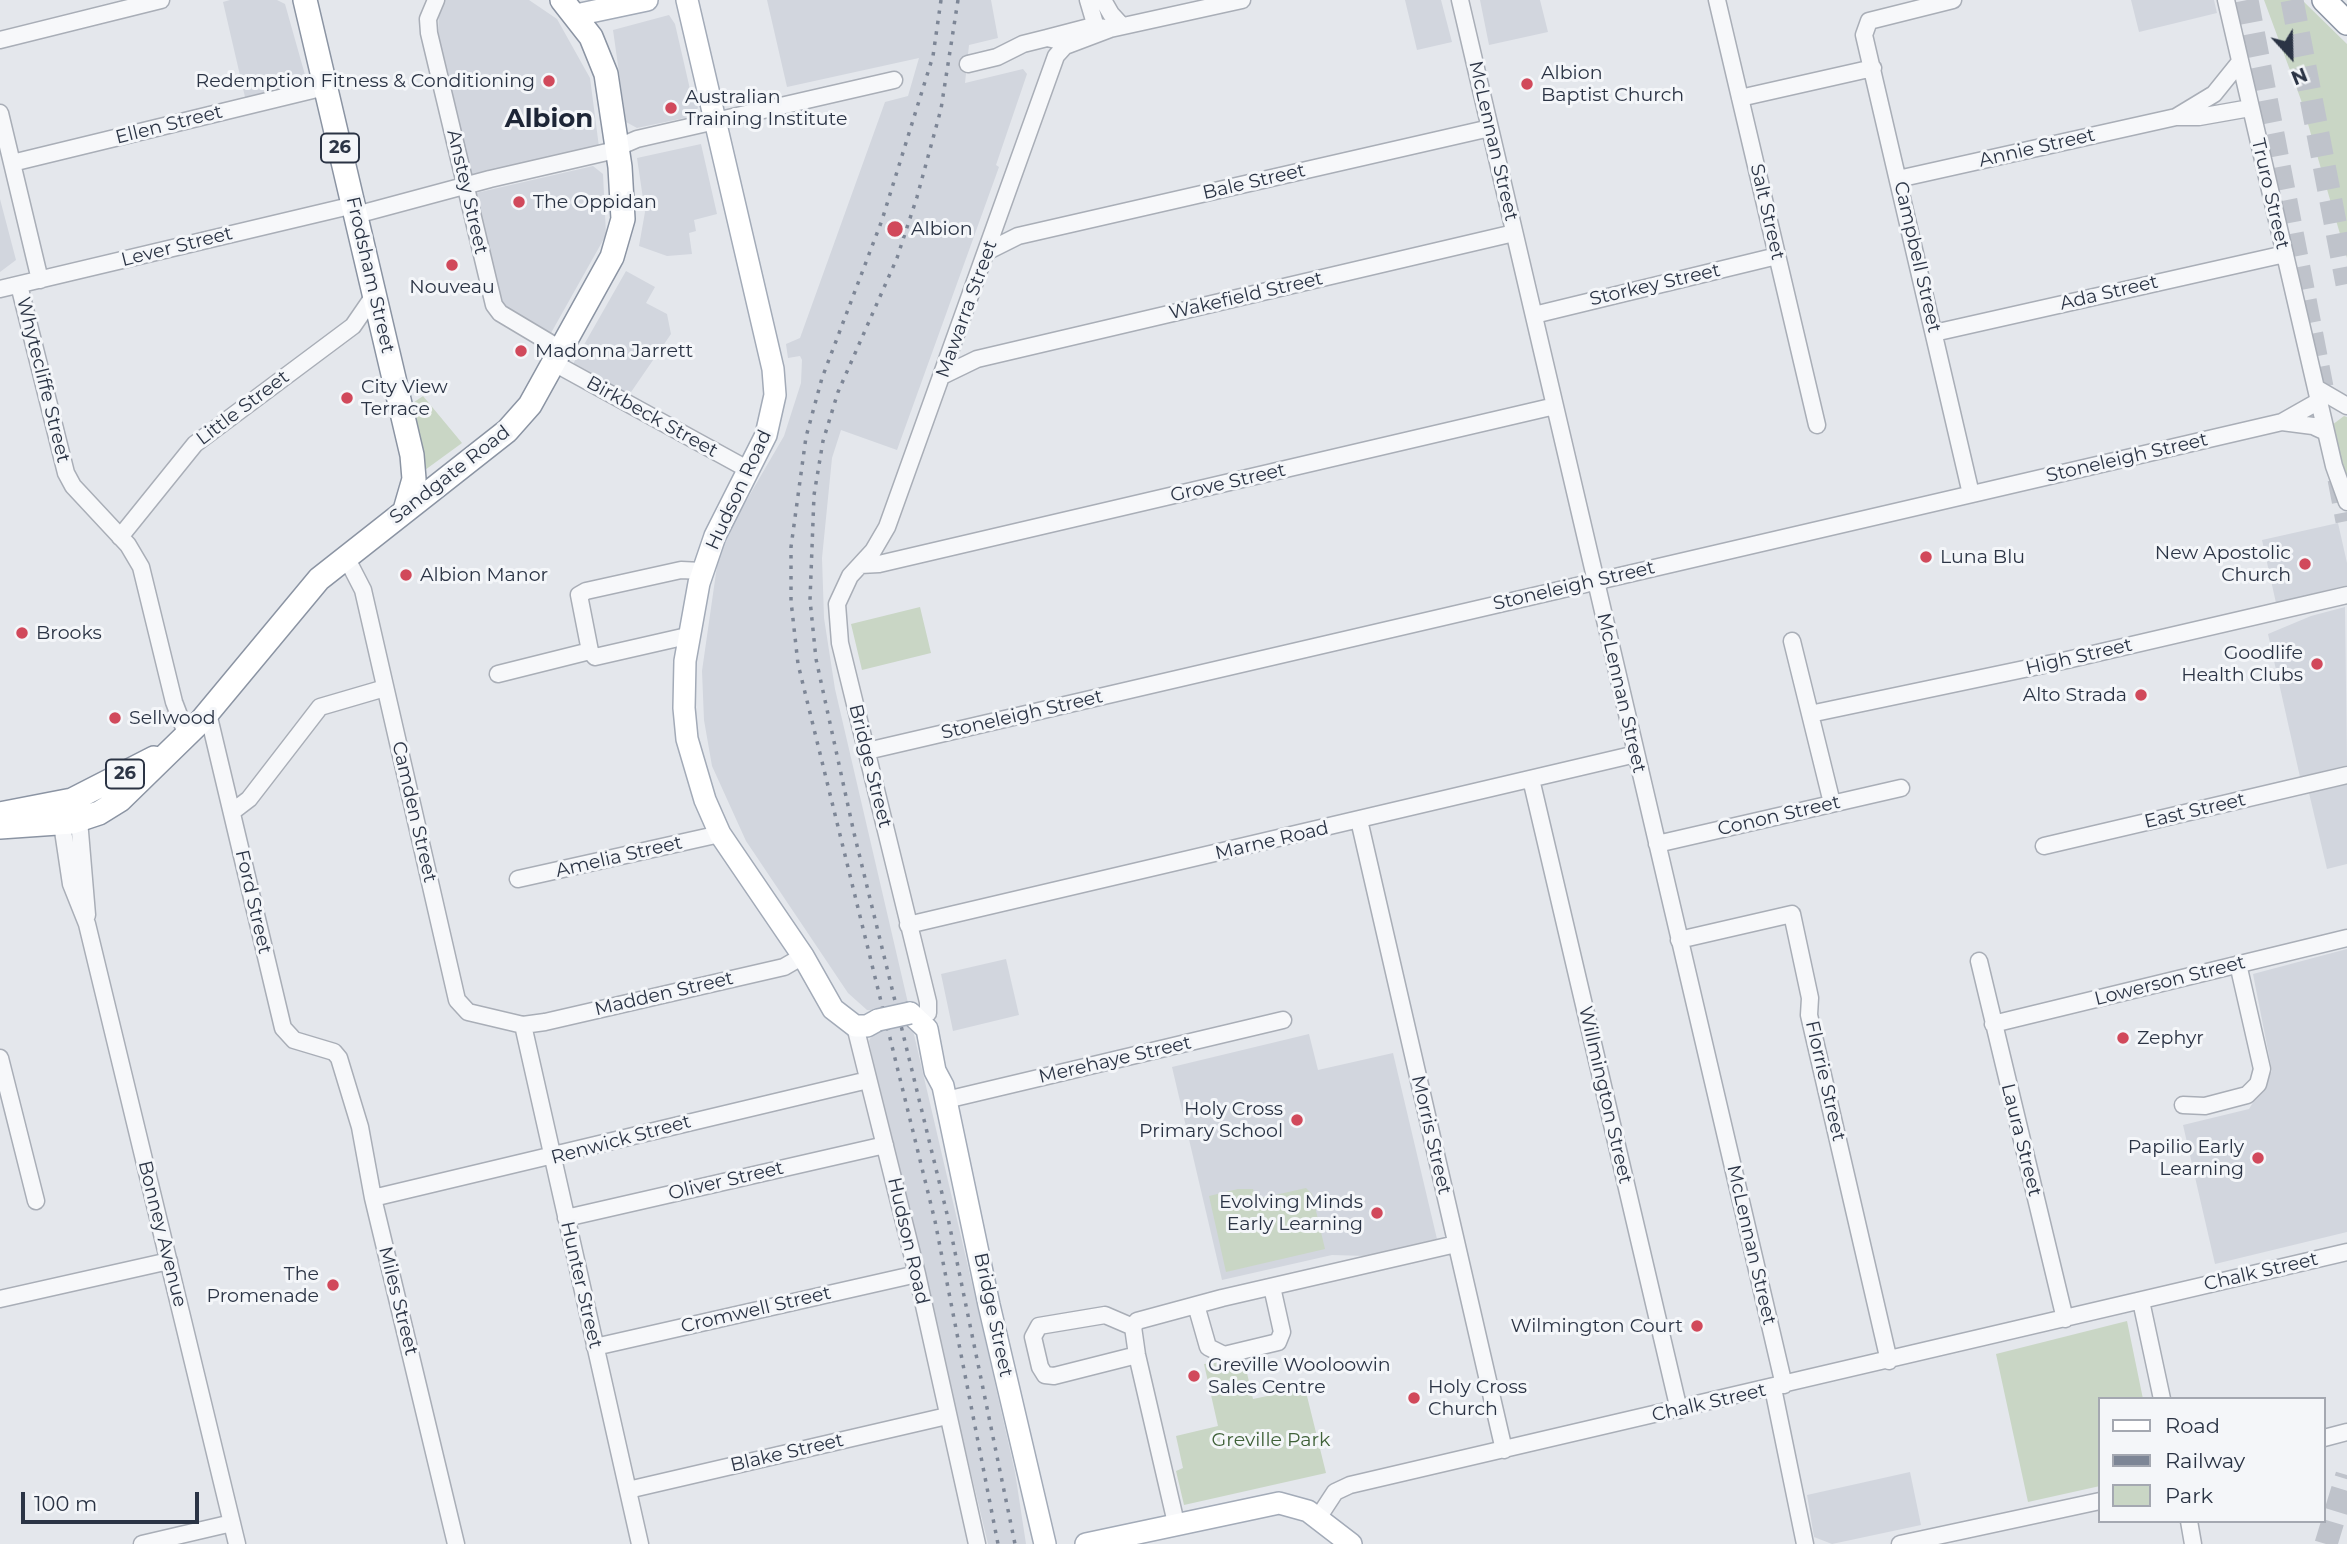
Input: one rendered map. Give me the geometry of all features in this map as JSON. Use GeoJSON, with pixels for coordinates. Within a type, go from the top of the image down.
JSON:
{"type":"FeatureCollection","features":[{"type":"Feature","properties":{"kind":"highway","name":"Frodsham Street"},"geometry":{"type":"LineString","coordinates":[[304,0],[414,463],[414,479],[405,510]]}},
{"type":"Feature","properties":{"kind":"highway"},"geometry":{"type":"LineString","coordinates":[[2324,0],[2347,23]]}},
{"type":"Feature","properties":{"kind":"highway","name":"Sandgate Road"},"geometry":{"type":"LineString","coordinates":[[0,827],[68,812],[184,739],[310,590],[346,557],[517,422],[558,357],[612,257],[619,238],[623,209],[607,74],[594,41],[569,8]]}},
{"type":"Feature","properties":{"kind":"highway","name":"Sandgate Road"},"geometry":{"type":"LineString","coordinates":[[0,814],[68,812]]}},
{"type":"Feature","properties":{"kind":"main road"},"geometry":{"type":"LineString","coordinates":[[569,8],[647,0]]}},
{"type":"Feature","properties":{"kind":"main road","name":"Hudson Road"},"geometry":{"type":"LineString","coordinates":[[687,0],[774,382],[773,417],[715,536],[702,571],[687,636],[684,708],[687,739],[698,780],[720,834],[803,956],[837,1015],[855,1021]]}},
{"type":"Feature","properties":{"kind":"main road"},"geometry":{"type":"LineString","coordinates":[[855,1021],[863,1027],[878,1020],[919,1013]]}},
{"type":"Feature","properties":{"kind":"main road","name":"Bridge Street"},"geometry":{"type":"LineString","coordinates":[[919,1013],[927,1029],[935,1071],[944,1093],[989,1305],[1045,1544]]}},
{"type":"Feature","properties":{"kind":"main road"},"geometry":{"type":"LineString","coordinates":[[1086,1544],[1135,1538],[1176,1523],[1274,1503],[1292,1505],[1318,1518],[1351,1544]]}},
{"type":"Feature","properties":{"kind":"street"},"geometry":{"type":"LineString","coordinates":[[0,40],[161,0]]}},
{"type":"Feature","properties":{"kind":"street","name":"Anstey Street"},"geometry":{"type":"LineString","coordinates":[[436,0],[428,19],[429,33],[496,310],[558,357]]}},
{"type":"Feature","properties":{"kind":"street"},"geometry":{"type":"LineString","coordinates":[[1088,0],[1110,27]]}},
{"type":"Feature","properties":{"kind":"street"},"geometry":{"type":"LineString","coordinates":[[1103,0],[1111,15],[1110,27]]}},
{"type":"Feature","properties":{"kind":"street"},"geometry":{"type":"LineString","coordinates":[[968,64],[997,57],[1020,45],[1046,38],[1242,0]]}},
{"type":"Feature","properties":{"kind":"street","name":"Salt Street"},"geometry":{"type":"LineString","coordinates":[[1717,0],[1817,425]]}},
{"type":"Feature","properties":{"kind":"street","name":"Campbell Street"},"geometry":{"type":"LineString","coordinates":[[1953,0],[1868,21],[1864,35],[1971,494]]}},
{"type":"Feature","properties":{"kind":"street","name":"Truro Street"},"geometry":{"type":"LineString","coordinates":[[2226,0],[2326,432],[2347,502]]}},
{"type":"Feature","properties":{"kind":"street","name":"McLennan Street"},"geometry":{"type":"LineString","coordinates":[[1462,3],[1679,940],[1778,1387],[1805,1544]]}},
{"type":"Feature","properties":{"kind":"street"},"geometry":{"type":"LineString","coordinates":[[1046,38],[1055,39],[1062,48],[1110,27]]}},
{"type":"Feature","properties":{"kind":"street","name":"Mawarra Street"},"geometry":{"type":"LineString","coordinates":[[860,565],[881,538],[944,375],[1055,58],[1062,48]]}},
{"type":"Feature","properties":{"kind":"street","name":"Annie Street"},"geometry":{"type":"LineString","coordinates":[[2176,117],[2214,94],[2239,63]]}},
{"type":"Feature","properties":{"kind":"street"},"geometry":{"type":"LineString","coordinates":[[1740,98],[1872,68]]}},
{"type":"Feature","properties":{"kind":"street","name":"Lever Street"},"geometry":{"type":"LineString","coordinates":[[0,289],[465,186],[716,121],[894,80]]}},
{"type":"Feature","properties":{"kind":"street","name":"Ellen Street"},"geometry":{"type":"LineString","coordinates":[[12,163],[325,87]]}},
{"type":"Feature","properties":{"kind":"street","name":"Annie Street"},"geometry":{"type":"LineString","coordinates":[[1898,179],[2176,117],[2199,117],[2250,108]]}},
{"type":"Feature","properties":{"kind":"street"},"geometry":{"type":"LineString","coordinates":[[0,113],[40,280]]}},
{"type":"Feature","properties":{"kind":"street","name":"Bale Street"},"geometry":{"type":"LineString","coordinates":[[988,251],[1018,236],[1490,128]]}},
{"type":"Feature","properties":{"kind":"street"},"geometry":{"type":"LineString","coordinates":[[996,226],[1018,236]]}},
{"type":"Feature","properties":{"kind":"street","name":"Wakefield Street"},"geometry":{"type":"LineString","coordinates":[[944,375],[977,359],[1514,233]]}},
{"type":"Feature","properties":{"kind":"street","name":"Ada Street"},"geometry":{"type":"LineString","coordinates":[[1934,332],[2285,254]]}},
{"type":"Feature","properties":{"kind":"street","name":"Storkey Street"},"geometry":{"type":"LineString","coordinates":[[1534,315],[1777,256]]}},
{"type":"Feature","properties":{"kind":"street","name":"Whytecliffe Street"},"geometry":{"type":"LineString","coordinates":[[19,285],[66,473],[73,486],[120,537],[141,567],[184,739]]}},
{"type":"Feature","properties":{"kind":"street","name":"Little Street"},"geometry":{"type":"LineString","coordinates":[[120,537],[195,444],[353,326],[375,295]]}},
{"type":"Feature","properties":{"kind":"street"},"geometry":{"type":"LineString","coordinates":[[353,326],[368,324],[384,332]]}},
{"type":"Feature","properties":{"kind":"street"},"geometry":{"type":"LineString","coordinates":[[956,339],[965,353],[977,359]]}},
{"type":"Feature","properties":{"kind":"street","name":"Birkbeck Street"},"geometry":{"type":"LineString","coordinates":[[558,357],[749,470]]}},
{"type":"Feature","properties":{"kind":"street"},"geometry":{"type":"LineString","coordinates":[[2317,394],[2347,406]]}},
{"type":"Feature","properties":{"kind":"street","name":"Stoneleigh Street"},"geometry":{"type":"LineString","coordinates":[[2282,422],[2317,394]]}},
{"type":"Feature","properties":{"kind":"street","name":"Grove Street"},"geometry":{"type":"LineString","coordinates":[[860,565],[900,559],[1555,406]]}},
{"type":"Feature","properties":{"kind":"street","name":"Stoneleigh Street"},"geometry":{"type":"LineString","coordinates":[[867,751],[2282,422],[2312,426],[2326,432]]}},
{"type":"Feature","properties":{"kind":"street"},"geometry":{"type":"LineString","coordinates":[[881,538],[900,559]]}},
{"type":"Feature","properties":{"kind":"street","name":"Camden Street"},"geometry":{"type":"LineString","coordinates":[[346,557],[363,590],[457,1000],[468,1012],[523,1025]]}},
{"type":"Feature","properties":{"kind":"street","name":"Bridge Street"},"geometry":{"type":"LineString","coordinates":[[860,565],[842,590],[836,604],[836,618],[908,925],[919,1013]]}},
{"type":"Feature","properties":{"kind":"street"},"geometry":{"type":"LineString","coordinates":[[590,652],[580,594],[681,570],[702,571]]}},
{"type":"Feature","properties":{"kind":"street","name":"High Street"},"geometry":{"type":"LineString","coordinates":[[1810,714],[2067,660],[2347,595]]}},
{"type":"Feature","properties":{"kind":"street"},"geometry":{"type":"LineString","coordinates":[[498,674],[590,652],[598,657],[687,636]]}},
{"type":"Feature","properties":{"kind":"street"},"geometry":{"type":"LineString","coordinates":[[1792,641],[1832,803]]}},
{"type":"Feature","properties":{"kind":"street"},"geometry":{"type":"LineString","coordinates":[[232,812],[250,799],[320,707],[385,688]]}},
{"type":"Feature","properties":{"kind":"street","name":"Ford Street"},"geometry":{"type":"LineString","coordinates":[[208,713],[283,1028],[294,1040],[334,1052],[339,1058]]}},
{"type":"Feature","properties":{"kind":"street","name":"Marne Road"},"geometry":{"type":"LineString","coordinates":[[908,925],[1636,754]]}},
{"type":"Feature","properties":{"kind":"street","name":"East Street"},"geometry":{"type":"LineString","coordinates":[[2044,846],[2347,775]]}},
{"type":"Feature","properties":{"kind":"street","name":"Willmington Street"},"geometry":{"type":"LineString","coordinates":[[1531,779],[1679,1410]]}},
{"type":"Feature","properties":{"kind":"street","name":"Conon Street"},"geometry":{"type":"LineString","coordinates":[[1657,844],[1901,788]]}},
{"type":"Feature","properties":{"kind":"street","name":"Bonney Avenue"},"geometry":{"type":"LineString","coordinates":[[68,812],[87,923],[237,1544]]}},
{"type":"Feature","properties":{"kind":"street","name":"Morris Street"},"geometry":{"type":"LineString","coordinates":[[1359,820],[1504,1450]]}},
{"type":"Feature","properties":{"kind":"street","name":"Amelia Street"},"geometry":{"type":"LineString","coordinates":[[518,879],[720,834]]}},
{"type":"Feature","properties":{"kind":"street","name":"Florrie Street"},"geometry":{"type":"LineString","coordinates":[[1679,940],[1792,914],[1810,998],[1809,1015],[1889,1361]]}},
{"type":"Feature","properties":{"kind":"street","name":"Lowerson Street"},"geometry":{"type":"LineString","coordinates":[[1993,1024],[2347,938]]}},
{"type":"Feature","properties":{"kind":"street","name":"Madden Street"},"geometry":{"type":"LineString","coordinates":[[523,1025],[784,967],[803,956]]}},
{"type":"Feature","properties":{"kind":"street","name":"Laura Street"},"geometry":{"type":"LineString","coordinates":[[1979,961],[2065,1319]]}},
{"type":"Feature","properties":{"kind":"street"},"geometry":{"type":"LineString","coordinates":[[2183,1105],[2204,1105],[2247,1095],[2258,1084],[2262,1069],[2238,964]]}},
{"type":"Feature","properties":{"kind":"street","name":"Merehaye Street"},"geometry":{"type":"LineString","coordinates":[[944,1093],[1283,1020]]}},
{"type":"Feature","properties":{"kind":"street","name":"Hudson Road"},"geometry":{"type":"LineString","coordinates":[[855,1021],[917,1274],[977,1544]]}},
{"type":"Feature","properties":{"kind":"street","name":"Hunter Street"},"geometry":{"type":"LineString","coordinates":[[523,1025],[640,1544]]}},
{"type":"Feature","properties":{"kind":"street"},"geometry":{"type":"LineString","coordinates":[[0,1058],[36,1201]]}},
{"type":"Feature","properties":{"kind":"street","name":"Miles Street"},"geometry":{"type":"LineString","coordinates":[[339,1058],[360,1128],[373,1198],[456,1544]]}},
{"type":"Feature","properties":{"kind":"street","name":"Renwick Street"},"geometry":{"type":"LineString","coordinates":[[373,1198],[868,1080]]}},
{"type":"Feature","properties":{"kind":"street","name":"Oliver Street"},"geometry":{"type":"LineString","coordinates":[[566,1218],[885,1144]]}},
{"type":"Feature","properties":{"kind":"street"},"geometry":{"type":"LineString","coordinates":[[1133,1327],[1146,1317],[1456,1244]]}},
{"type":"Feature","properties":{"kind":"street","name":"Chalk Street"},"geometry":{"type":"LineString","coordinates":[[1318,1518],[1335,1492],[1344,1486],[1778,1387],[2347,1252]]}},
{"type":"Feature","properties":{"kind":"street"},"geometry":{"type":"LineString","coordinates":[[0,1299],[169,1261]]}},
{"type":"Feature","properties":{"kind":"street","name":"Cromwell Street"},"geometry":{"type":"LineString","coordinates":[[595,1347],[917,1274]]}},
{"type":"Feature","properties":{"kind":"street"},"geometry":{"type":"LineString","coordinates":[[1196,1305],[1208,1347],[1224,1355],[1238,1352],[1278,1342],[1282,1332],[1272,1287]]}},
{"type":"Feature","properties":{"kind":"street"},"geometry":{"type":"LineString","coordinates":[[2141,1301],[2162,1397]]}},
{"type":"Feature","properties":{"kind":"street"},"geometry":{"type":"LineString","coordinates":[[1133,1327],[1105,1315],[1039,1326],[1033,1337],[1040,1367],[1045,1375],[1054,1376],[1138,1355]]}},
{"type":"Feature","properties":{"kind":"street"},"geometry":{"type":"LineString","coordinates":[[1133,1327],[1176,1523]]}},
{"type":"Feature","properties":{"kind":"street","name":"Blake Street"},"geometry":{"type":"LineString","coordinates":[[628,1490],[947,1416]]}},
{"type":"Feature","properties":{"kind":"street"},"geometry":{"type":"LineString","coordinates":[[2326,1438],[2347,1433]]}},
{"type":"Feature","properties":{"kind":"street"},"geometry":{"type":"LineString","coordinates":[[1899,1544],[2098,1501]]}},
{"type":"Feature","properties":{"kind":"street"},"geometry":{"type":"LineString","coordinates":[[142,1544],[232,1522]]}},
{"type":"Feature","properties":{"kind":"street"},"geometry":{"type":"LineString","coordinates":[[2189,1523],[2193,1544]]}},
{"type":"Feature","properties":{"kind":"shaded area"},"geometry":{"type":"Polygon","coordinates":[[[277,0],[285,4],[307,82],[245,97],[223,2],[277,0]]]}},
{"type":"Feature","properties":{"kind":"shaded area"},"geometry":{"type":"Polygon","coordinates":[[[445,0],[529,0],[557,19],[590,78],[599,147],[472,175],[438,38],[439,10],[445,0]]]}},
{"type":"Feature","properties":{"kind":"shaded area"},"geometry":{"type":"Polygon","coordinates":[[[767,0],[991,0],[998,38],[969,45],[965,83],[1023,69],[1027,74],[996,165],[999,167],[897,450],[841,430],[832,458],[822,558],[824,618],[835,689],[908,1003],[875,1011],[867,1010],[848,993],[746,841],[712,766],[704,720],[702,671],[718,559],[731,527],[784,436],[801,383],[802,360],[800,356],[788,358],[786,344],[800,338],[885,102],[908,96],[919,58],[787,87],[767,0]]]}},
{"type":"Feature","properties":{"kind":"shaded area"},"geometry":{"type":"Polygon","coordinates":[[[1405,0],[1441,0],[1452,42],[1417,50],[1405,0]]]}},
{"type":"Feature","properties":{"kind":"shaded area"},"geometry":{"type":"Polygon","coordinates":[[[1480,0],[1540,0],[1548,32],[1489,45],[1480,0]]]}},
{"type":"Feature","properties":{"kind":"shaded area"},"geometry":{"type":"Polygon","coordinates":[[[2131,0],[2214,0],[2217,13],[2139,32],[2131,0]]]}},
{"type":"Feature","properties":{"kind":"shaded area"},"geometry":{"type":"Polygon","coordinates":[[[669,15],[675,24],[692,98],[695,98],[698,108],[689,117],[637,128],[626,122],[613,30],[669,15]]]}},
{"type":"Feature","properties":{"kind":"shaded area"},"geometry":{"type":"Polygon","coordinates":[[[701,144],[717,214],[694,220],[696,231],[689,233],[692,254],[667,256],[639,246],[645,212],[637,158],[701,144]]]}},
{"type":"Feature","properties":{"kind":"shaded area"},"geometry":{"type":"Polygon","coordinates":[[[593,166],[603,174],[606,235],[551,333],[500,305],[476,193],[593,166]]]}},
{"type":"Feature","properties":{"kind":"shaded area"},"geometry":{"type":"Polygon","coordinates":[[[0,199],[16,260],[0,272],[0,199]]]}},
{"type":"Feature","properties":{"kind":"shaded area"},"geometry":{"type":"Polygon","coordinates":[[[626,271],[655,287],[646,303],[667,314],[671,334],[629,395],[573,364],[626,271]]]}},
{"type":"Feature","properties":{"kind":"shaded area"},"geometry":{"type":"Polygon","coordinates":[[[2338,523],[2347,563],[2347,585],[2276,603],[2262,540],[2338,523]]]}},
{"type":"Feature","properties":{"kind":"shaded area"},"geometry":{"type":"Polygon","coordinates":[[[2345,607],[2347,765],[2300,777],[2268,634],[2311,616],[2345,607]]]}},
{"type":"Feature","properties":{"kind":"shaded area"},"geometry":{"type":"Polygon","coordinates":[[[2347,784],[2347,864],[2327,869],[2309,793],[2347,784]]]}},
{"type":"Feature","properties":{"kind":"shaded area"},"geometry":{"type":"Polygon","coordinates":[[[2347,949],[2347,1232],[2215,1264],[2183,1125],[2249,1109],[2272,1071],[2253,974],[2347,949]]]}},
{"type":"Feature","properties":{"kind":"shaded area"},"geometry":{"type":"Polygon","coordinates":[[[1006,959],[1019,1015],[953,1031],[941,974],[1006,959]]]}},
{"type":"Feature","properties":{"kind":"shaded area"},"geometry":{"type":"Polygon","coordinates":[[[909,1023],[912,1026],[1015,1472],[1026,1544],[988,1544],[878,1085],[869,1041],[872,1035],[880,1030],[909,1023]]]}},
{"type":"Feature","properties":{"kind":"shaded area","name":"Holy Cross Primary School"},"geometry":{"type":"Polygon","coordinates":[[[1309,1034],[1318,1070],[1393,1053],[1437,1239],[1367,1256],[1332,1255],[1222,1280],[1172,1067],[1309,1034]]]}},
{"type":"Feature","properties":{"kind":"shaded area"},"geometry":{"type":"Polygon","coordinates":[[[1910,1472],[1921,1525],[1832,1544],[1814,1537],[1807,1495],[1910,1472]]]}},
{"type":"Feature","properties":{"kind":"green space"},"geometry":{"type":"Polygon","coordinates":[[[2264,0],[2302,0],[2347,44],[2347,258],[2301,100],[2264,0]]]}},
{"type":"Feature","properties":{"kind":"green space"},"geometry":{"type":"Polygon","coordinates":[[[423,396],[462,443],[425,470],[410,405],[423,396]]]}},
{"type":"Feature","properties":{"kind":"green space"},"geometry":{"type":"Polygon","coordinates":[[[2344,416],[2347,417],[2347,479],[2332,425],[2344,416]]]}},
{"type":"Feature","properties":{"kind":"green space"},"geometry":{"type":"Polygon","coordinates":[[[920,607],[931,653],[862,670],[851,624],[920,607]]]}},
{"type":"Feature","properties":{"kind":"green space"},"geometry":{"type":"Polygon","coordinates":[[[1306,1188],[1312,1194],[1325,1249],[1226,1272],[1209,1196],[1238,1189],[1253,1189],[1255,1196],[1262,1198],[1306,1188]]]}},
{"type":"Feature","properties":{"kind":"green space"},"geometry":{"type":"Polygon","coordinates":[[[2127,1321],[2143,1397],[2098,1397],[2098,1486],[2028,1502],[1996,1354],[2127,1321]]]}},
{"type":"Feature","properties":{"kind":"green space","name":"Greville Park"},"geometry":{"type":"Polygon","coordinates":[[[1244,1360],[1253,1399],[1305,1388],[1326,1473],[1184,1505],[1176,1471],[1183,1468],[1176,1436],[1218,1426],[1204,1364],[1244,1360]]]}},
{"type":"Feature","properties":{"kind":"tunnel"},"geometry":{"type":"LineString","coordinates":[[2247,0],[2322,387]]}},
{"type":"Feature","properties":{"kind":"tunnel"},"geometry":{"type":"LineString","coordinates":[[2292,0],[2347,284]]}},
{"type":"Feature","properties":{"kind":"tunnel"},"geometry":{"type":"LineString","coordinates":[[2339,479],[2347,521]]}},
{"type":"Feature","properties":{"kind":"tunnel"},"geometry":{"type":"LineString","coordinates":[[2326,1544],[2347,1475]]}},
{"type":"Feature","properties":{"kind":"railway"},"geometry":{"type":"LineString","coordinates":[[941,0],[933,56],[882,220],[822,378],[806,437],[791,547],[791,601],[798,664],[935,1221],[998,1544]]}},
{"type":"Feature","properties":{"kind":"railway"},"geometry":{"type":"LineString","coordinates":[[958,0],[941,109],[917,197],[897,258],[838,392],[823,441],[814,495],[810,600],[816,659],[854,833],[948,1218],[1015,1544]]}},
{"type":"Feature","properties":{"kind":"place","name":"Redemption Fitness & Conditioning"},"geometry":{"type":"Point","coordinates":[549,81]}},
{"type":"Feature","properties":{"kind":"place","name":"Albion Baptist Church"},"geometry":{"type":"Point","coordinates":[1527,84]}},
{"type":"Feature","properties":{"kind":"place","name":"Australian Training Institute"},"geometry":{"type":"Point","coordinates":[671,108]}},
{"type":"Feature","properties":{"kind":"place","name":"The Oppidan"},"geometry":{"type":"Point","coordinates":[519,202]}},
{"type":"Feature","properties":{"kind":"place","name":"Albion"},"geometry":{"type":"Point","coordinates":[895,229]}},
{"type":"Feature","properties":{"kind":"place","name":"Nouveau"},"geometry":{"type":"Point","coordinates":[452,265]}},
{"type":"Feature","properties":{"kind":"place","name":"Madonna Jarrett"},"geometry":{"type":"Point","coordinates":[521,351]}},
{"type":"Feature","properties":{"kind":"place","name":"City View Terrace"},"geometry":{"type":"Point","coordinates":[347,398]}},
{"type":"Feature","properties":{"kind":"place","name":"Luna Blu"},"geometry":{"type":"Point","coordinates":[1926,557]}},
{"type":"Feature","properties":{"kind":"place","name":"New Apostolic Church"},"geometry":{"type":"Point","coordinates":[2305,564]}},
{"type":"Feature","properties":{"kind":"place","name":"Albion Manor"},"geometry":{"type":"Point","coordinates":[406,575]}},
{"type":"Feature","properties":{"kind":"place","name":"Brooks"},"geometry":{"type":"Point","coordinates":[22,633]}},
{"type":"Feature","properties":{"kind":"place","name":"Goodlife Health Clubs"},"geometry":{"type":"Point","coordinates":[2317,664]}},
{"type":"Feature","properties":{"kind":"place","name":"Alto Strada"},"geometry":{"type":"Point","coordinates":[2141,695]}},
{"type":"Feature","properties":{"kind":"place","name":"Sellwood"},"geometry":{"type":"Point","coordinates":[115,718]}},
{"type":"Feature","properties":{"kind":"place","name":"Zephyr"},"geometry":{"type":"Point","coordinates":[2123,1038]}},
{"type":"Feature","properties":{"kind":"place","name":"Holy Cross Primary School"},"geometry":{"type":"Point","coordinates":[1297,1120]}},
{"type":"Feature","properties":{"kind":"place","name":"Papilio Early Learning"},"geometry":{"type":"Point","coordinates":[2258,1158]}},
{"type":"Feature","properties":{"kind":"place","name":"Evolving Minds Early Learning"},"geometry":{"type":"Point","coordinates":[1377,1213]}},
{"type":"Feature","properties":{"kind":"place","name":"The Promenade"},"geometry":{"type":"Point","coordinates":[333,1285]}},
{"type":"Feature","properties":{"kind":"place","name":"Wilmington Court"},"geometry":{"type":"Point","coordinates":[1697,1326]}},
{"type":"Feature","properties":{"kind":"place","name":"Greville Wooloowin Sales Centre"},"geometry":{"type":"Point","coordinates":[1194,1376]}},
{"type":"Feature","properties":{"kind":"place","name":"Holy Cross Church"},"geometry":{"type":"Point","coordinates":[1414,1398]}},
{"type":"Feature","properties":{"kind":"district","name":"Albion"},"geometry":{"type":"Point","coordinates":[549,119]}}]}
